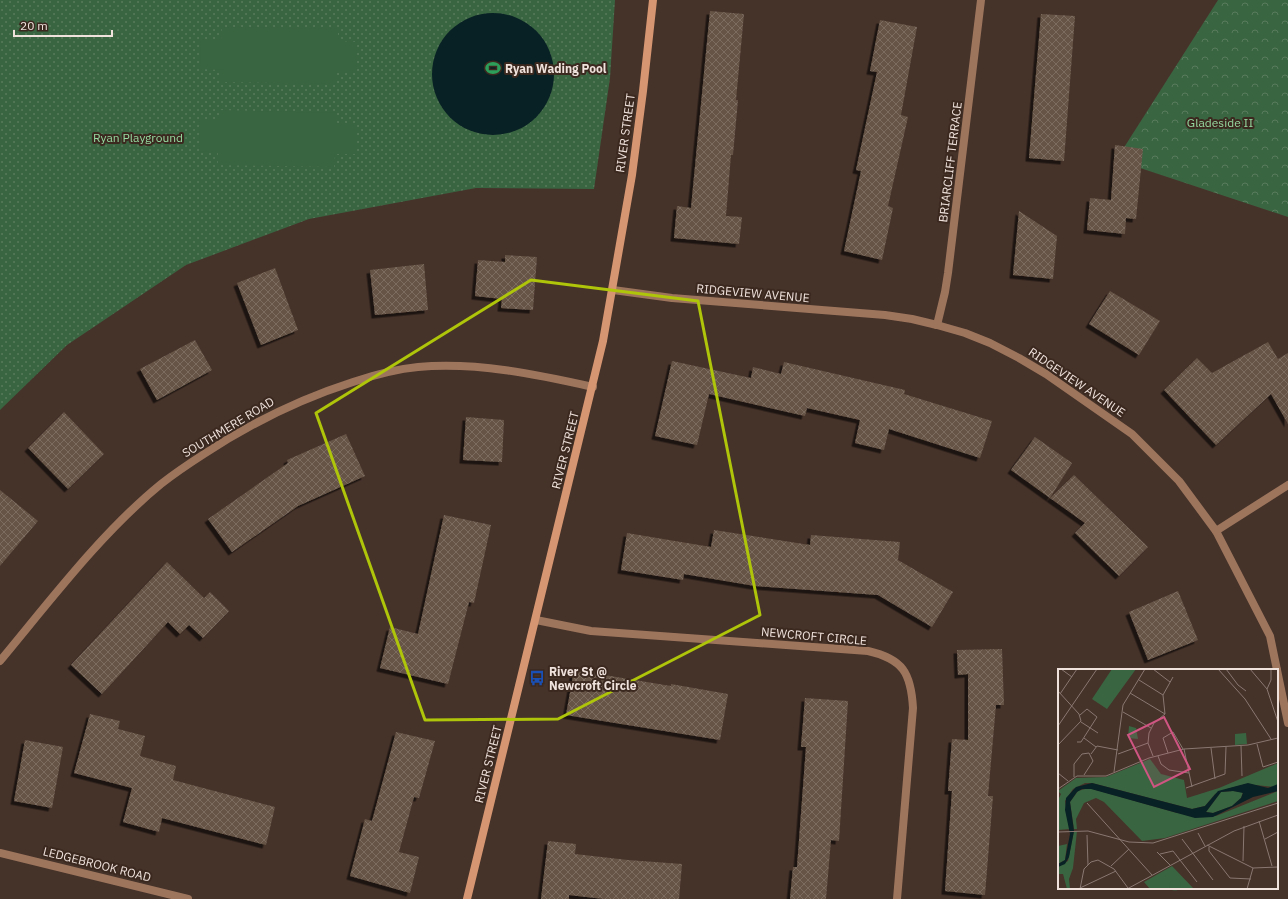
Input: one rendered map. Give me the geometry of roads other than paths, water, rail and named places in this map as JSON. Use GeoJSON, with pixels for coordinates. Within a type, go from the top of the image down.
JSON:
{"type":"FeatureCollection","features":[{"type":"Feature","properties":{"kind":"main road","name":"RIVER STREET"},"geometry":{"type":"LineString","coordinates":[[467,899],[593,387],[613,290],[632,175],[653,0]]}},
{"type":"Feature","properties":{"kind":"street","name":"BRIARCLIFF TERRACE"},"geometry":{"type":"LineString","coordinates":[[937,325],[948,273],[981,0]]}},
{"type":"Feature","properties":{"kind":"street","name":"RIDGEVIEW AVENUE"},"geometry":{"type":"LineString","coordinates":[[613,290],[672,298],[886,315],[912,319],[965,333],[1019,358],[1046,374],[1132,434],[1179,481],[1216,531],[1270,636],[1277,669]]}},
{"type":"Feature","properties":{"kind":"street","name":"SOUTHMERE ROAD"},"geometry":{"type":"LineString","coordinates":[[0,661],[104,539],[161,484],[217,445],[246,427],[285,408],[333,388],[391,371],[419,367],[474,367],[500,369],[552,377],[593,387]]}},
{"type":"Feature","properties":{"kind":"street"},"geometry":{"type":"LineString","coordinates":[[1216,531],[1288,485]]}},
{"type":"Feature","properties":{"kind":"street","name":"NEWCROFT CIRCLE"},"geometry":{"type":"LineString","coordinates":[[536,620],[591,630],[868,651],[880,654],[893,660],[903,670],[910,681],[913,708],[897,899]]}},
{"type":"Feature","properties":{"kind":"street","name":"RIDGEVIEW AVENUE"},"geometry":{"type":"LineString","coordinates":[[1278,675],[1288,723]]}},
{"type":"Feature","properties":{"kind":"street","name":"LEDGEBROOK ROAD"},"geometry":{"type":"LineString","coordinates":[[0,853],[188,899]]}},
{"type":"Feature","properties":{"kind":"water","name":"Ryan Wading Pool"},"geometry":{"type":"Polygon","coordinates":[[[493,13],[505,14],[516,18],[527,23],[536,31],[544,40],[549,51],[553,62],[553,86],[549,97],[544,108],[536,117],[527,125],[516,130],[505,134],[493,135],[481,134],[470,130],[459,125],[450,117],[442,108],[437,97],[433,86],[432,74],[433,62],[437,51],[442,40],[450,31],[459,23],[470,18],[481,14],[493,13]]]}},
{"type":"Feature","properties":{"kind":"place","name":"Ryan Wading Pool"},"geometry":{"type":"Point","coordinates":[493,68]}},
{"type":"Feature","properties":{"kind":"place","name":"River St @ Newcroft Circle"},"geometry":{"type":"Point","coordinates":[537,678]}},
{"type":"Feature","properties":{"kind":"park label","name":"Gladeside II"},"geometry":{"type":"Point","coordinates":[1220,122]}},
{"type":"Feature","properties":{"kind":"park label","name":"Ryan Playground"},"geometry":{"type":"Point","coordinates":[138,137]}}]}
